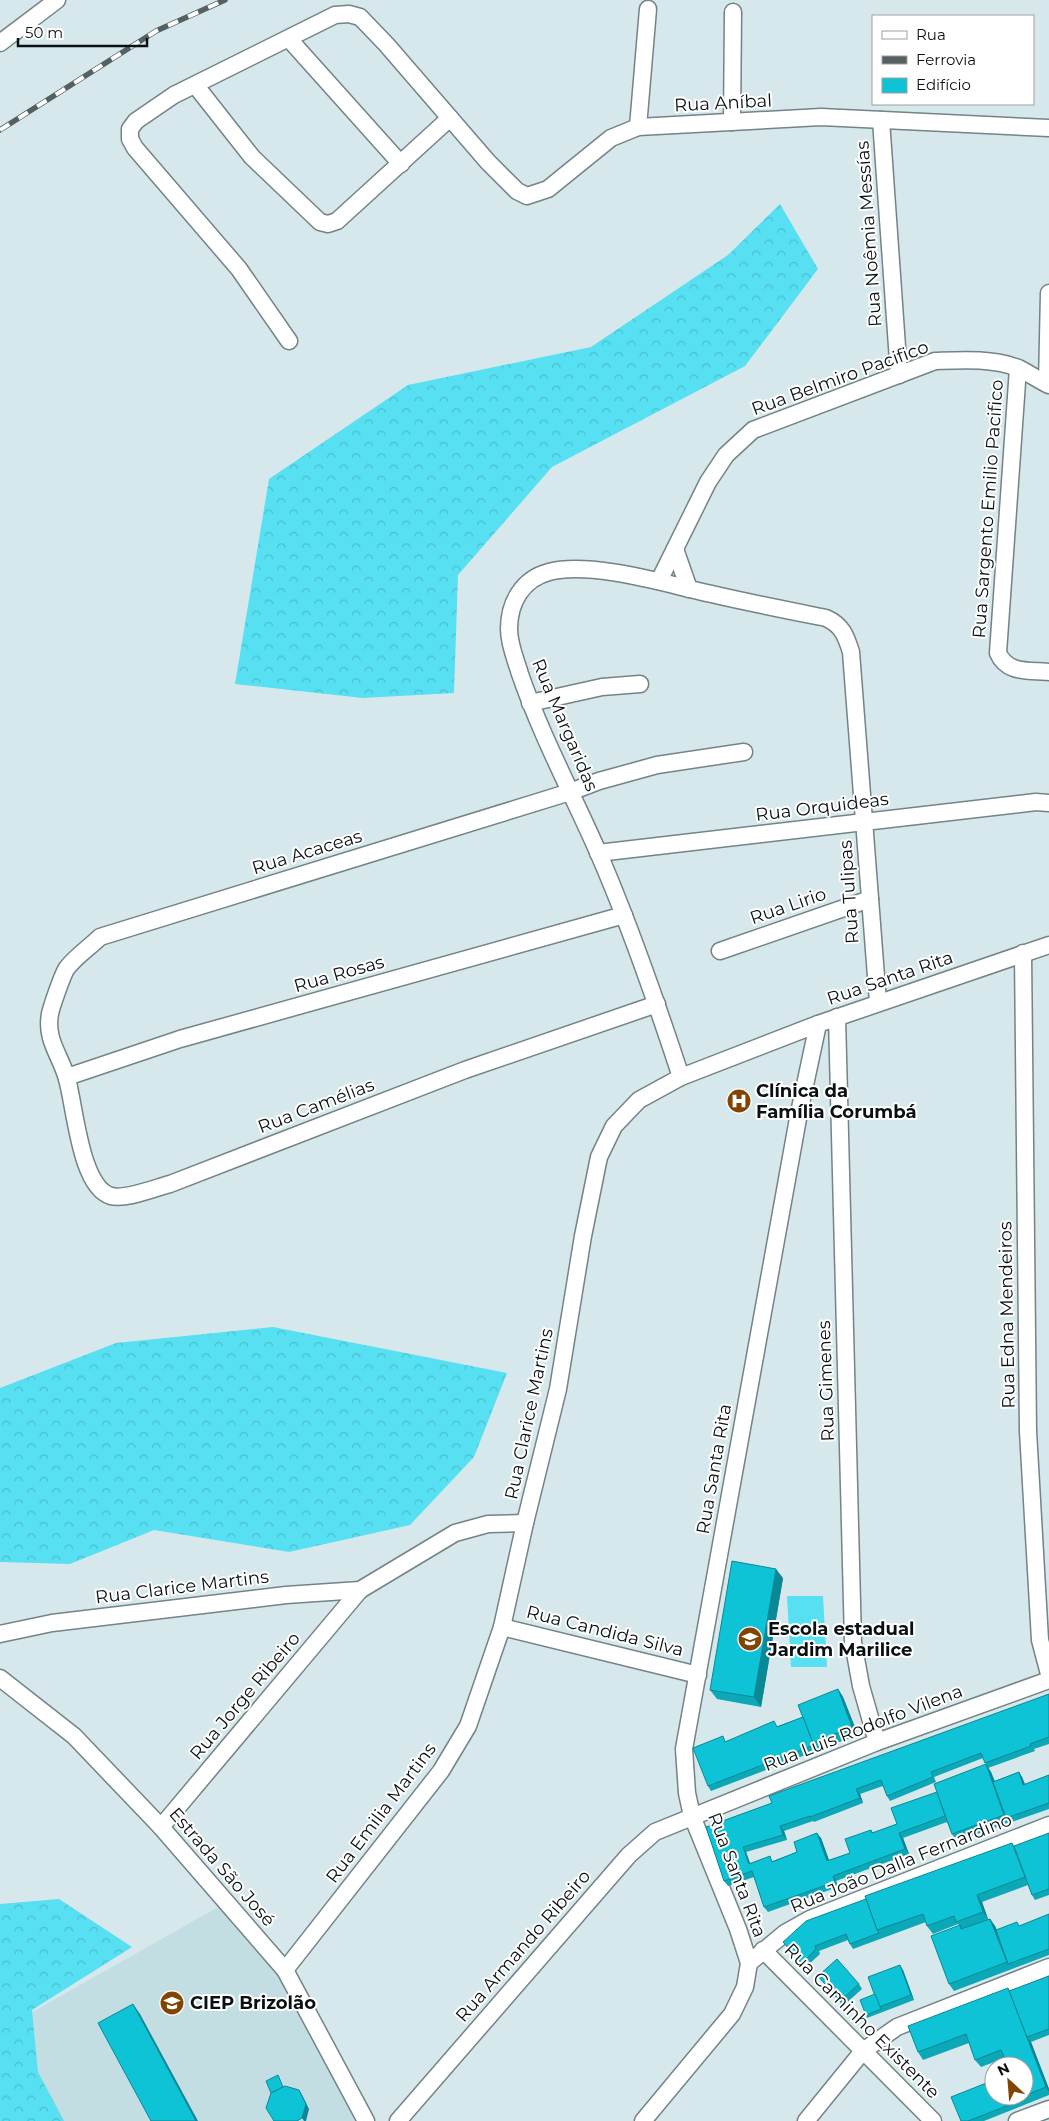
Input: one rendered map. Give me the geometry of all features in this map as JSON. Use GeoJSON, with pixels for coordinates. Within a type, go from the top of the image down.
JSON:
{"type":"FeatureCollection","features":[{"type":"Feature","properties":{"kind":"street"},"geometry":{"type":"LineString","coordinates":[[0,43],[58,0]]}},
{"type":"Feature","properties":{"kind":"street"},"geometry":{"type":"LineString","coordinates":[[638,127],[648,9]]}},
{"type":"Feature","properties":{"kind":"street"},"geometry":{"type":"LineString","coordinates":[[732,122],[733,12]]}},
{"type":"Feature","properties":{"kind":"street","name":"Rua Aníbal"},"geometry":{"type":"LineString","coordinates":[[289,341],[239,269],[134,148],[130,139],[130,129],[136,121],[174,95],[196,86],[335,15],[349,14],[360,18],[517,192],[527,196],[548,189],[611,138],[638,127],[810,118],[1049,128]]}},
{"type":"Feature","properties":{"kind":"street"},"geometry":{"type":"LineString","coordinates":[[289,39],[400,164]]}},
{"type":"Feature","properties":{"kind":"street"},"geometry":{"type":"LineString","coordinates":[[196,86],[252,157],[320,222],[328,224],[337,221],[450,118]]}},
{"type":"Feature","properties":{"kind":"street","name":"Rua Noêmia Messías"},"geometry":{"type":"LineString","coordinates":[[881,120],[899,375]]}},
{"type":"Feature","properties":{"kind":"street"},"geometry":{"type":"LineString","coordinates":[[1048,385],[1049,293]]}},
{"type":"Feature","properties":{"kind":"street","name":"Rua Belmiro Pacifico"},"geometry":{"type":"LineString","coordinates":[[659,581],[708,482],[726,455],[753,430],[935,362],[966,360],[999,363],[1018,368],[1048,385]]}},
{"type":"Feature","properties":{"kind":"street","name":"Rua Sargento Emilio Pacifico"},"geometry":{"type":"LineString","coordinates":[[1018,368],[998,653],[1002,663],[1010,668],[1049,672]]}},
{"type":"Feature","properties":{"kind":"street"},"geometry":{"type":"LineString","coordinates":[[675,548],[689,589]]}},
{"type":"Feature","properties":{"kind":"street","name":"Rua Margaridas"},"geometry":{"type":"LineString","coordinates":[[682,1077],[624,915],[530,703],[510,642],[509,628],[512,608],[518,593],[531,580],[548,572],[570,570],[612,573],[659,581],[826,618],[835,622],[843,630]]}},
{"type":"Feature","properties":{"kind":"street","name":"Rua Tulipas"},"geometry":{"type":"LineString","coordinates":[[843,630],[851,652],[878,1002]]}},
{"type":"Feature","properties":{"kind":"street"},"geometry":{"type":"LineString","coordinates":[[530,703],[602,687],[640,684]]}},
{"type":"Feature","properties":{"kind":"street"},"geometry":{"type":"LineString","coordinates":[[570,792],[599,781],[657,765],[744,752]]}},
{"type":"Feature","properties":{"kind":"street","name":"Rua Acaceas"},"geometry":{"type":"LineString","coordinates":[[66,969],[100,937],[570,792]]}},
{"type":"Feature","properties":{"kind":"street","name":"Rua Orquideas"},"geometry":{"type":"LineString","coordinates":[[598,854],[1036,802],[1049,803]]}},
{"type":"Feature","properties":{"kind":"street","name":"Rua Lirio"},"geometry":{"type":"LineString","coordinates":[[720,951],[870,899]]}},
{"type":"Feature","properties":{"kind":"street","name":"Rua Rosas"},"geometry":{"type":"LineString","coordinates":[[67,1077],[180,1039],[624,915]]}},
{"type":"Feature","properties":{"kind":"street","name":"Rua Santa Rita"},"geometry":{"type":"LineString","coordinates":[[643,2121],[732,2014],[745,1987],[749,1963],[738,1929],[692,1816],[687,1793],[684,1749],[799,1113],[818,1024],[1049,945]]}},
{"type":"Feature","properties":{"kind":"street","name":"Rua Edna Mendeiros"},"geometry":{"type":"LineString","coordinates":[[1023,953],[1028,1431],[1040,1640],[1049,1674]]}},
{"type":"Feature","properties":{"kind":"street","name":"Rua Camélias"},"geometry":{"type":"LineString","coordinates":[[66,969],[52,1003],[49,1028],[55,1053],[67,1077],[86,1166],[98,1186],[110,1196],[122,1196],[170,1184],[465,1070],[657,1004]]}},
{"type":"Feature","properties":{"kind":"street","name":"Rua Gimenes"},"geometry":{"type":"LineString","coordinates":[[836,1017],[853,1642],[861,1686],[877,1742]]}},
{"type":"Feature","properties":{"kind":"street","name":"Rua Clarice Martins"},"geometry":{"type":"LineString","coordinates":[[0,1634],[62,1622],[286,1595],[360,1590],[455,1533],[488,1524],[525,1523],[558,1388],[599,1157],[614,1126],[639,1100],[682,1077],[818,1024]]}},
{"type":"Feature","properties":{"kind":"street","name":"Rua Emilia Martins"},"geometry":{"type":"LineString","coordinates":[[285,1970],[441,1771],[468,1726],[502,1627],[525,1523]]}},
{"type":"Feature","properties":{"kind":"street","name":"Rua Jorge Ribeiro"},"geometry":{"type":"LineString","coordinates":[[161,1828],[360,1590]]}},
{"type":"Feature","properties":{"kind":"street","name":"Rua Candida Silva"},"geometry":{"type":"LineString","coordinates":[[502,1627],[698,1675]]}},
{"type":"Feature","properties":{"kind":"street","name":"Estrada São José"},"geometry":{"type":"LineString","coordinates":[[0,1678],[74,1736],[161,1828],[285,1970],[366,2121]]}},
{"type":"Feature","properties":{"kind":"street","name":"Rua Luis Rodolfo Vilena"},"geometry":{"type":"LineString","coordinates":[[692,1816],[877,1742],[1049,1680]]}},
{"type":"Feature","properties":{"kind":"street","name":"Rua Armando Ribeiro"},"geometry":{"type":"LineString","coordinates":[[398,2121],[629,1855],[656,1832],[692,1816]]}},
{"type":"Feature","properties":{"kind":"street","name":"Rua João Dalla Fernardino"},"geometry":{"type":"LineString","coordinates":[[749,1963],[785,1933],[810,1919],[1049,1825]]}},
{"type":"Feature","properties":{"kind":"street","name":"Rua Caminho Existente"},"geometry":{"type":"LineString","coordinates":[[763,1950],[933,2121]]}},
{"type":"Feature","properties":{"kind":"street"},"geometry":{"type":"LineString","coordinates":[[806,2121],[863,2051],[898,2027],[1049,1967]]}},
{"type":"Feature","properties":{"kind":"street"},"geometry":{"type":"LineString","coordinates":[[1017,2121],[1049,2109]]}},
{"type":"Feature","properties":{"kind":"shaded area","name":"CIEP Brizolão"},"geometry":{"type":"Polygon","coordinates":[[[220,1906],[284,1982],[360,2121],[63,2121],[11,2024],[220,1906]]]}},
{"type":"Feature","properties":{"kind":"green space"},"geometry":{"type":"Polygon","coordinates":[[[780,204],[818,269],[745,366],[552,467],[458,575],[454,693],[363,698],[235,684],[269,479],[408,385],[591,347],[728,255],[780,204]]]}},
{"type":"Feature","properties":{"kind":"green space"},"geometry":{"type":"Polygon","coordinates":[[[273,1327],[507,1373],[474,1457],[410,1525],[289,1552],[154,1530],[70,1564],[0,1562],[0,1388],[116,1343],[273,1327]]]}},
{"type":"Feature","properties":{"kind":"green space"},"geometry":{"type":"Polygon","coordinates":[[[787,1596],[823,1596],[827,1667],[791,1667],[787,1596]]]}},
{"type":"Feature","properties":{"kind":"green space"},"geometry":{"type":"Polygon","coordinates":[[[59,1899],[132,1947],[32,2010],[38,2072],[64,2121],[0,2121],[0,1904],[59,1899]]]}},
{"type":"Feature","properties":{"kind":"building","name":"Escola estadual Jardim Marilice"},"geometry":{"type":"Polygon","coordinates":[[[732,1561],[776,1569],[754,1697],[710,1690],[732,1561]]]}},
{"type":"Feature","properties":{"kind":"building"},"geometry":{"type":"Polygon","coordinates":[[[838,1689],[852,1727],[813,1743],[798,1705],[838,1689]]]}},
{"type":"Feature","properties":{"kind":"building"},"geometry":{"type":"Polygon","coordinates":[[[1049,1694],[1049,1737],[1030,1744],[1031,1746],[985,1763],[981,1753],[931,1772],[933,1777],[887,1796],[881,1780],[856,1789],[860,1798],[780,1826],[783,1835],[743,1847],[749,1864],[770,1856],[772,1862],[797,1852],[794,1842],[817,1833],[827,1861],[850,1853],[845,1839],[871,1830],[872,1833],[897,1824],[891,1808],[937,1792],[945,1816],[899,1833],[905,1849],[833,1876],[835,1882],[764,1907],[752,1871],[724,1881],[706,1827],[772,1803],[769,1796],[1049,1694]]]}},
{"type":"Feature","properties":{"kind":"building"},"geometry":{"type":"Polygon","coordinates":[[[803,1717],[814,1745],[708,1786],[693,1748],[723,1736],[725,1742],[774,1721],[777,1727],[803,1717]]]}},
{"type":"Feature","properties":{"kind":"building"},"geometry":{"type":"Polygon","coordinates":[[[986,1764],[1004,1815],[952,1834],[934,1784],[986,1764]]]}},
{"type":"Feature","properties":{"kind":"building"},"geometry":{"type":"Polygon","coordinates":[[[1019,1772],[1023,1785],[1049,1775],[1049,1803],[1006,1818],[993,1782],[1019,1772]]]}},
{"type":"Feature","properties":{"kind":"building"},"geometry":{"type":"Polygon","coordinates":[[[1049,1833],[1049,1889],[1032,1895],[1014,1846],[1049,1833]]]}},
{"type":"Feature","properties":{"kind":"building"},"geometry":{"type":"Polygon","coordinates":[[[1012,1843],[1025,1877],[977,1895],[983,1912],[956,1922],[954,1916],[927,1926],[923,1914],[877,1930],[865,1896],[1012,1843]]]}},
{"type":"Feature","properties":{"kind":"building"},"geometry":{"type":"Polygon","coordinates":[[[866,1899],[879,1933],[850,1944],[846,1934],[815,1946],[816,1949],[802,1963],[783,1942],[806,1921],[866,1899]]]}},
{"type":"Feature","properties":{"kind":"building"},"geometry":{"type":"Polygon","coordinates":[[[1049,1914],[1049,1949],[1008,1964],[996,1930],[1017,1922],[1019,1926],[1049,1914]]]}},
{"type":"Feature","properties":{"kind":"building"},"geometry":{"type":"Polygon","coordinates":[[[990,1919],[1007,1962],[949,1984],[931,1936],[960,1925],[961,1929],[990,1919]]]}},
{"type":"Feature","properties":{"kind":"building"},"geometry":{"type":"Polygon","coordinates":[[[837,1959],[859,1984],[840,2001],[818,1976],[837,1959]]]}},
{"type":"Feature","properties":{"kind":"building"},"geometry":{"type":"Polygon","coordinates":[[[900,1965],[911,1995],[879,2007],[868,1977],[900,1965]]]}},
{"type":"Feature","properties":{"kind":"building"},"geometry":{"type":"Polygon","coordinates":[[[1049,1976],[1049,2029],[1027,2037],[1009,1991],[1049,1976]]]}},
{"type":"Feature","properties":{"kind":"building"},"geometry":{"type":"Polygon","coordinates":[[[1008,1988],[1046,2087],[1034,2092],[1034,2056],[1004,2056],[1001,2050],[975,2060],[966,2034],[918,2052],[908,2026],[1008,1988]]]}},
{"type":"Feature","properties":{"kind":"building"},"geometry":{"type":"Polygon","coordinates":[[[875,1994],[881,2009],[866,2015],[860,2000],[875,1994]]]}},
{"type":"Feature","properties":{"kind":"building"},"geometry":{"type":"Polygon","coordinates":[[[133,2004],[196,2121],[151,2121],[98,2023],[133,2004]]]}},
{"type":"Feature","properties":{"kind":"building"},"geometry":{"type":"Polygon","coordinates":[[[278,2075],[283,2087],[271,2093],[266,2081],[278,2075]]]}},
{"type":"Feature","properties":{"kind":"building"},"geometry":{"type":"Polygon","coordinates":[[[984,2084],[984,2106],[1007,2106],[968,2121],[961,2121],[951,2097],[984,2084]]]}},
{"type":"Feature","properties":{"kind":"building"},"geometry":{"type":"Polygon","coordinates":[[[285,2086],[299,2090],[306,2104],[302,2118],[297,2121],[274,2121],[266,2108],[271,2093],[285,2086]]]}},
{"type":"Feature","properties":{"kind":"railway"},"geometry":{"type":"LineString","coordinates":[[0,130],[156,31],[225,0]]}},
{"type":"Feature","properties":{"kind":"place","name":"Clínica da Família Corumbá"},"geometry":{"type":"Point","coordinates":[739,1101]}},
{"type":"Feature","properties":{"kind":"place","name":"Escola estadual Jardim Marilice"},"geometry":{"type":"Point","coordinates":[750,1639]}},
{"type":"Feature","properties":{"kind":"place","name":"CIEP Brizolão"},"geometry":{"type":"Point","coordinates":[172,2003]}}]}
